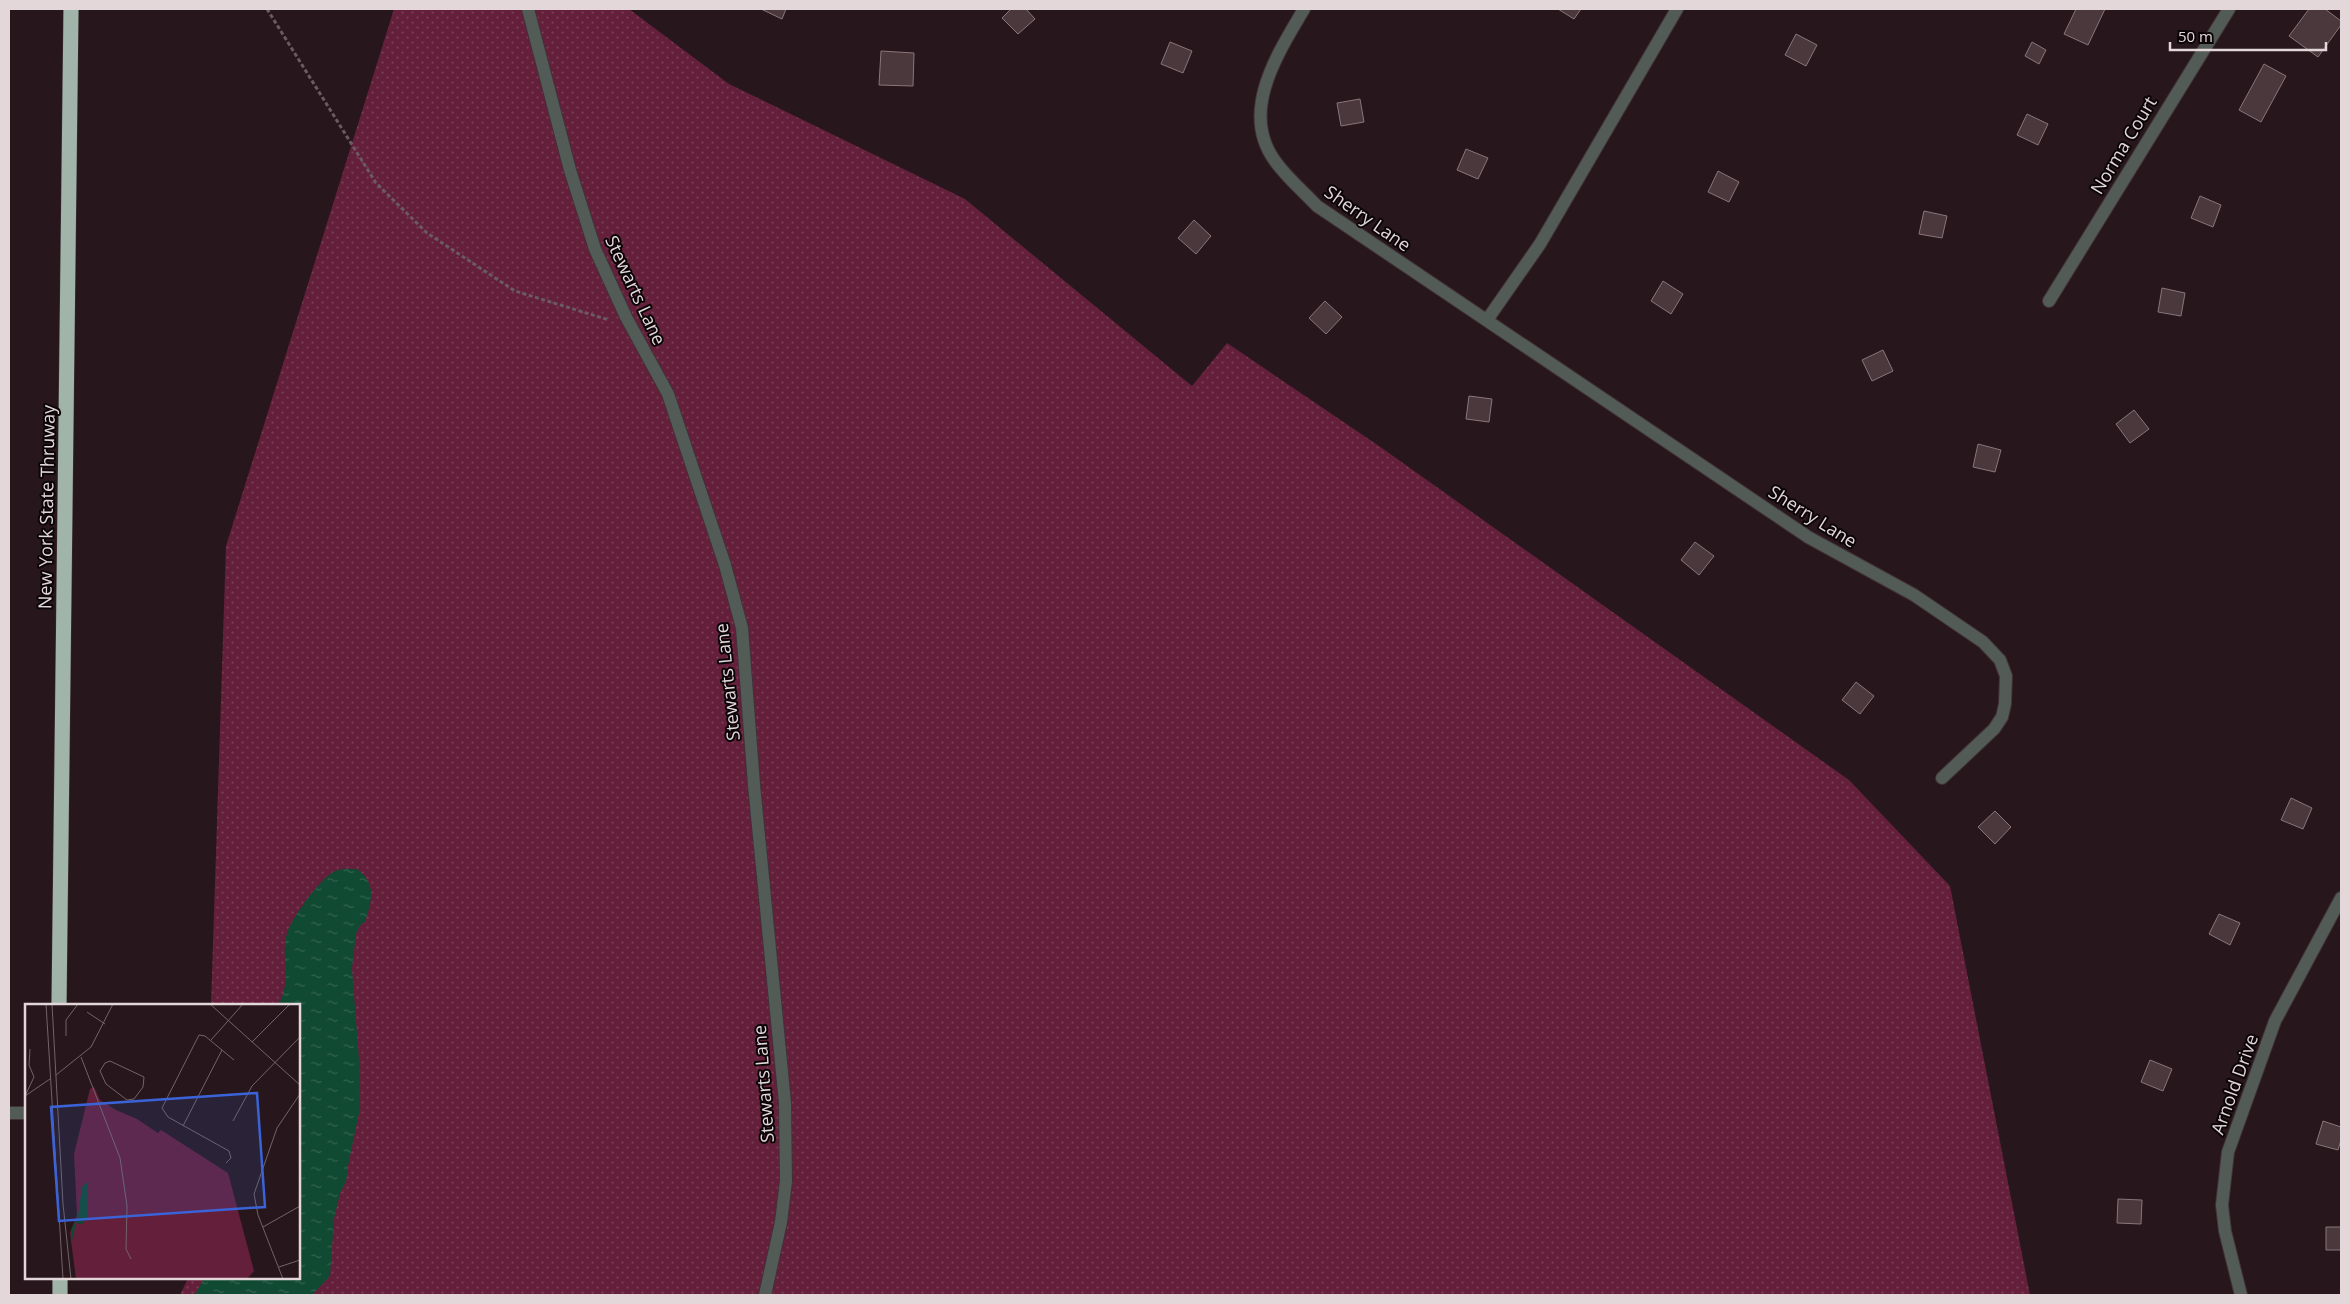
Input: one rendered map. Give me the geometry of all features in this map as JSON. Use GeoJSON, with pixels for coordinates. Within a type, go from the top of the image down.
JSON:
{"type":"FeatureCollection","features":[{"type":"Feature","properties":{"kind":"highway","name":"New York State Thruway"},"geometry":{"type":"LineString","coordinates":[[59,1004],[71,9]]}},
{"type":"Feature","properties":{"kind":"highway"},"geometry":{"type":"LineString","coordinates":[[60,1279],[60,1295]]}},
{"type":"Feature","properties":{"kind":"street","name":"Stewarts Lane"},"geometry":{"type":"LineString","coordinates":[[528,9],[572,179],[596,249],[631,327],[668,394],[725,565],[742,628],[754,785],[785,1103],[786,1181],[781,1222],[765,1295]]}},
{"type":"Feature","properties":{"kind":"street","name":"Sherry Lane"},"geometry":{"type":"LineString","coordinates":[[1304,9],[1278,53],[1262,95],[1260,114],[1262,138],[1275,161],[1317,206],[1808,537],[1914,595],[1983,642],[2000,660],[2006,676],[2005,704],[2002,717],[1994,729],[1942,778]]}},
{"type":"Feature","properties":{"kind":"street"},"geometry":{"type":"LineString","coordinates":[[1487,320],[1540,244],[1677,9]]}},
{"type":"Feature","properties":{"kind":"street","name":"Norma Court"},"geometry":{"type":"LineString","coordinates":[[2049,301],[2229,9]]}},
{"type":"Feature","properties":{"kind":"street","name":"Arnold Drive"},"geometry":{"type":"LineString","coordinates":[[2241,1295],[2225,1231],[2222,1205],[2228,1152],[2275,1021],[2341,898]]}},
{"type":"Feature","properties":{"kind":"street"},"geometry":{"type":"LineString","coordinates":[[9,1113],[25,1113]]}},
{"type":"Feature","properties":{"kind":"path"},"geometry":{"type":"LineString","coordinates":[[267,9],[376,183],[426,232],[515,291],[631,327]]}},
{"type":"Feature","properties":{"kind":"shaded area"},"geometry":{"type":"Polygon","coordinates":[[[394,9],[629,9],[729,84],[965,199],[1192,386],[1227,343],[1379,446],[1849,780],[1950,886],[2030,1295],[180,1295],[188,1279],[300,1279],[300,1004],[211,1004],[226,546],[394,9]]]}},
{"type":"Feature","properties":{"kind":"water"},"geometry":{"type":"Polygon","coordinates":[[[345,869],[357,869],[363,875],[370,887],[371,900],[365,922],[360,925],[356,934],[352,968],[360,1073],[359,1113],[346,1182],[340,1193],[334,1219],[330,1276],[312,1295],[195,1295],[203,1279],[300,1279],[300,1004],[278,1004],[286,977],[285,942],[295,917],[317,887],[332,873],[345,869]]]}},
{"type":"Feature","properties":{"kind":"building"},"geometry":{"type":"Polygon","coordinates":[[[761,9],[786,9],[782,19],[761,9]]]}},
{"type":"Feature","properties":{"kind":"building"},"geometry":{"type":"Polygon","coordinates":[[[1011,9],[1026,9],[1035,19],[1018,34],[1002,18],[1011,9]]]}},
{"type":"Feature","properties":{"kind":"building"},"geometry":{"type":"Polygon","coordinates":[[[1558,9],[1581,9],[1574,19],[1558,9]]]}},
{"type":"Feature","properties":{"kind":"building"},"geometry":{"type":"Polygon","coordinates":[[[2076,9],[2105,9],[2088,45],[2064,34],[2076,9]]]}},
{"type":"Feature","properties":{"kind":"building"},"geometry":{"type":"Polygon","coordinates":[[[2309,9],[2325,9],[2341,21],[2341,25],[2318,57],[2289,36],[2309,9]]]}},
{"type":"Feature","properties":{"kind":"building"},"geometry":{"type":"Polygon","coordinates":[[[1796,34],[1817,45],[1806,66],[1785,55],[1796,34]]]}},
{"type":"Feature","properties":{"kind":"building"},"geometry":{"type":"Polygon","coordinates":[[[1170,42],[1192,51],[1183,73],[1161,64],[1170,42]]]}},
{"type":"Feature","properties":{"kind":"building"},"geometry":{"type":"Polygon","coordinates":[[[2032,42],[2046,50],[2039,64],[2025,56],[2032,42]]]}},
{"type":"Feature","properties":{"kind":"building"},"geometry":{"type":"Polygon","coordinates":[[[881,51],[914,53],[913,86],[879,85],[881,51]]]}},
{"type":"Feature","properties":{"kind":"building"},"geometry":{"type":"Polygon","coordinates":[[[2264,64],[2286,76],[2261,122],[2239,110],[2264,64]]]}},
{"type":"Feature","properties":{"kind":"building"},"geometry":{"type":"Polygon","coordinates":[[[1360,99],[1364,122],[1341,126],[1337,103],[1360,99]]]}},
{"type":"Feature","properties":{"kind":"building"},"geometry":{"type":"Polygon","coordinates":[[[2027,114],[2048,124],[2038,145],[2017,135],[2027,114]]]}},
{"type":"Feature","properties":{"kind":"building"},"geometry":{"type":"Polygon","coordinates":[[[1466,149],[1488,158],[1478,179],[1457,170],[1466,149]]]}},
{"type":"Feature","properties":{"kind":"building"},"geometry":{"type":"Polygon","coordinates":[[[1718,171],[1739,182],[1729,202],[1708,192],[1718,171]]]}},
{"type":"Feature","properties":{"kind":"building"},"geometry":{"type":"Polygon","coordinates":[[[2200,196],[2221,205],[2213,227],[2191,218],[2200,196]]]}},
{"type":"Feature","properties":{"kind":"building"},"geometry":{"type":"Polygon","coordinates":[[[1924,211],[1947,216],[1942,238],[1919,234],[1924,211]]]}},
{"type":"Feature","properties":{"kind":"building"},"geometry":{"type":"Polygon","coordinates":[[[1194,220],[1211,236],[1196,254],[1178,238],[1194,220]]]}},
{"type":"Feature","properties":{"kind":"building"},"geometry":{"type":"Polygon","coordinates":[[[1663,281],[1683,294],[1671,314],[1651,301],[1663,281]]]}},
{"type":"Feature","properties":{"kind":"building"},"geometry":{"type":"Polygon","coordinates":[[[2162,288],[2185,293],[2181,316],[2158,312],[2162,288]]]}},
{"type":"Feature","properties":{"kind":"building"},"geometry":{"type":"Polygon","coordinates":[[[1325,301],[1342,317],[1326,334],[1309,318],[1325,301]]]}},
{"type":"Feature","properties":{"kind":"building"},"geometry":{"type":"Polygon","coordinates":[[[1883,350],[1893,371],[1872,381],[1862,360],[1883,350]]]}},
{"type":"Feature","properties":{"kind":"building"},"geometry":{"type":"Polygon","coordinates":[[[1469,396],[1492,399],[1489,422],[1466,419],[1469,396]]]}},
{"type":"Feature","properties":{"kind":"building"},"geometry":{"type":"Polygon","coordinates":[[[2134,410],[2149,429],[2130,443],[2116,424],[2134,410]]]}},
{"type":"Feature","properties":{"kind":"building"},"geometry":{"type":"Polygon","coordinates":[[[1978,444],[2001,450],[1995,472],[1973,467],[1978,444]]]}},
{"type":"Feature","properties":{"kind":"building"},"geometry":{"type":"Polygon","coordinates":[[[1695,542],[1714,556],[1699,575],[1681,560],[1695,542]]]}},
{"type":"Feature","properties":{"kind":"building"},"geometry":{"type":"Polygon","coordinates":[[[1856,682],[1874,696],[1860,714],[1842,700],[1856,682]]]}},
{"type":"Feature","properties":{"kind":"building"},"geometry":{"type":"Polygon","coordinates":[[[2291,798],[2312,808],[2303,829],[2281,820],[2291,798]]]}},
{"type":"Feature","properties":{"kind":"building"},"geometry":{"type":"Polygon","coordinates":[[[1995,811],[2011,827],[1995,844],[1978,827],[1995,811]]]}},
{"type":"Feature","properties":{"kind":"building"},"geometry":{"type":"Polygon","coordinates":[[[2219,914],[2240,923],[2230,945],[2209,934],[2219,914]]]}},
{"type":"Feature","properties":{"kind":"building"},"geometry":{"type":"Polygon","coordinates":[[[2150,1060],[2172,1069],[2163,1091],[2141,1082],[2150,1060]]]}},
{"type":"Feature","properties":{"kind":"building"},"geometry":{"type":"Polygon","coordinates":[[[2323,1121],[2341,1127],[2341,1140],[2338,1150],[2316,1144],[2323,1121]]]}},
{"type":"Feature","properties":{"kind":"building"},"geometry":{"type":"Polygon","coordinates":[[[2118,1199],[2142,1200],[2141,1224],[2117,1223],[2118,1199]]]}},
{"type":"Feature","properties":{"kind":"building"},"geometry":{"type":"Polygon","coordinates":[[[2326,1227],[2341,1227],[2341,1250],[2326,1250],[2326,1227]]]}}]}
